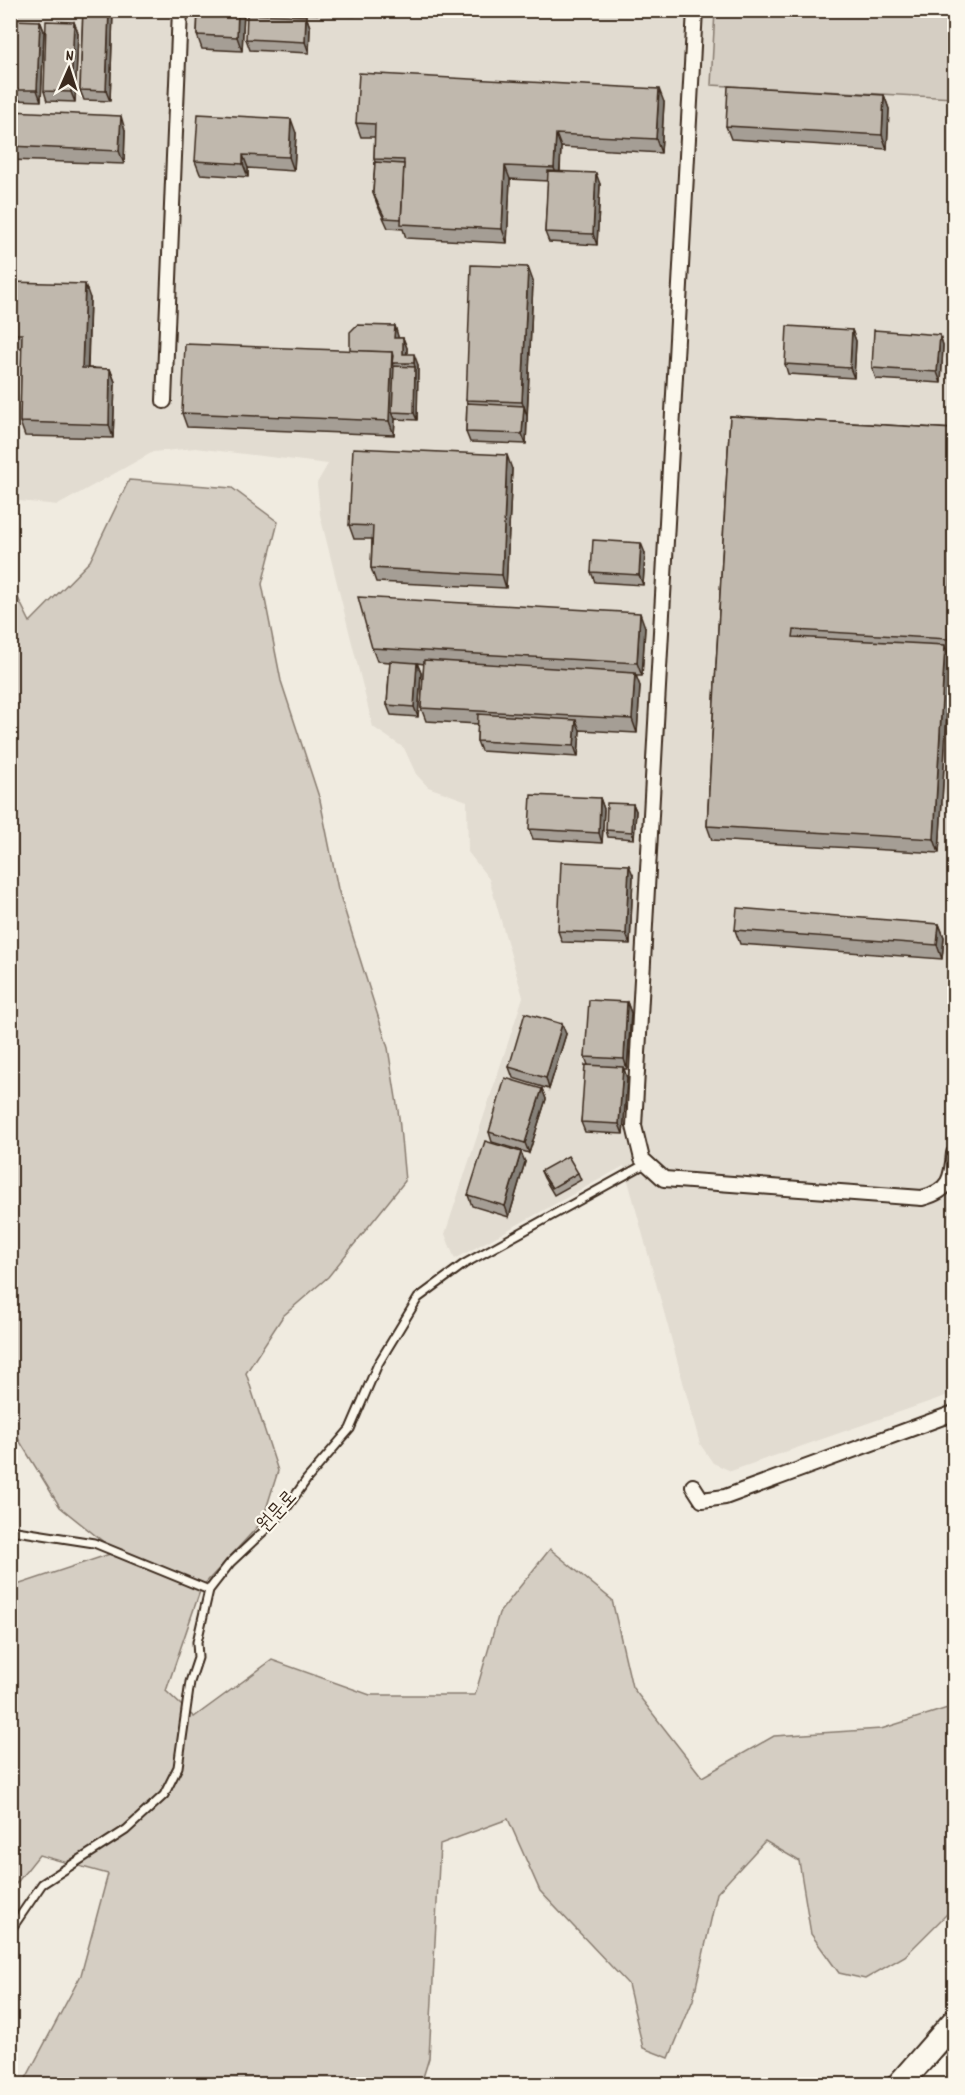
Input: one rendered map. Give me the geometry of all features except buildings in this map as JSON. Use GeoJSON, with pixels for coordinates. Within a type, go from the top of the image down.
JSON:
{"type":"FeatureCollection","features":[{"type":"Feature","properties":{"kind":"highway"},"geometry":{"type":"LineString","coordinates":[[900,2085],[954,2022]]}},
{"type":"Feature","properties":{"kind":"highway"},"geometry":{"type":"LineString","coordinates":[[934,2085],[954,2063]]}},
{"type":"Feature","properties":{"kind":"street"},"geometry":{"type":"LineString","coordinates":[[164,401],[180,10]]}},
{"type":"Feature","properties":{"kind":"street"},"geometry":{"type":"LineString","coordinates":[[695,10],[634,1126],[642,1159],[664,1179],[922,1198],[936,1194],[947,1185],[952,1174],[954,1153]]}},
{"type":"Feature","properties":{"kind":"street"},"geometry":{"type":"LineString","coordinates":[[693,1486],[702,1500],[725,1497],[954,1413]]}},
{"type":"Feature","properties":{"kind":"lane","name":"원문로"},"geometry":{"type":"LineString","coordinates":[[10,1931],[42,1884],[126,1830],[164,1795],[178,1767],[190,1682],[198,1658],[197,1642],[209,1590],[230,1563],[283,1513],[307,1479],[350,1430],[378,1364],[418,1298],[464,1264],[647,1163]]}},
{"type":"Feature","properties":{"kind":"lane"},"geometry":{"type":"LineString","coordinates":[[10,1530],[94,1543],[209,1590]]}},
{"type":"Feature","properties":{"kind":"shaded area"},"geometry":{"type":"Polygon","coordinates":[[[11,11],[954,11],[954,1393],[731,1471],[713,1463],[700,1444],[624,1166],[455,1259],[445,1234],[523,997],[489,879],[468,852],[467,801],[428,787],[416,774],[404,748],[373,727],[320,515],[317,483],[328,464],[195,448],[153,452],[58,505],[19,501],[11,497],[11,11]]]}},
{"type":"Feature","properties":{"kind":"shaded area"},"geometry":{"type":"Polygon","coordinates":[[[715,11],[954,11],[954,98],[711,85],[715,11]]]}},
{"type":"Feature","properties":{"kind":"shaded area"},"geometry":{"type":"Polygon","coordinates":[[[129,480],[232,488],[278,522],[262,584],[281,681],[320,800],[338,889],[388,1048],[399,1117],[405,1181],[328,1277],[283,1316],[246,1373],[278,1471],[262,1522],[201,1588],[166,1691],[194,1717],[272,1660],[370,1695],[475,1695],[499,1613],[550,1549],[612,1600],[632,1687],[702,1777],[774,1736],[881,1729],[954,1706],[954,1907],[905,1956],[865,1979],[839,1973],[811,1934],[799,1861],[765,1841],[717,1893],[693,2000],[669,2058],[643,2048],[628,1984],[540,1891],[508,1819],[440,1844],[429,2058],[421,2084],[23,2084],[81,1975],[108,1874],[39,1855],[11,1890],[11,1587],[116,1552],[60,1507],[11,1427],[10,582],[30,622],[90,561],[129,480]]]}}]}
